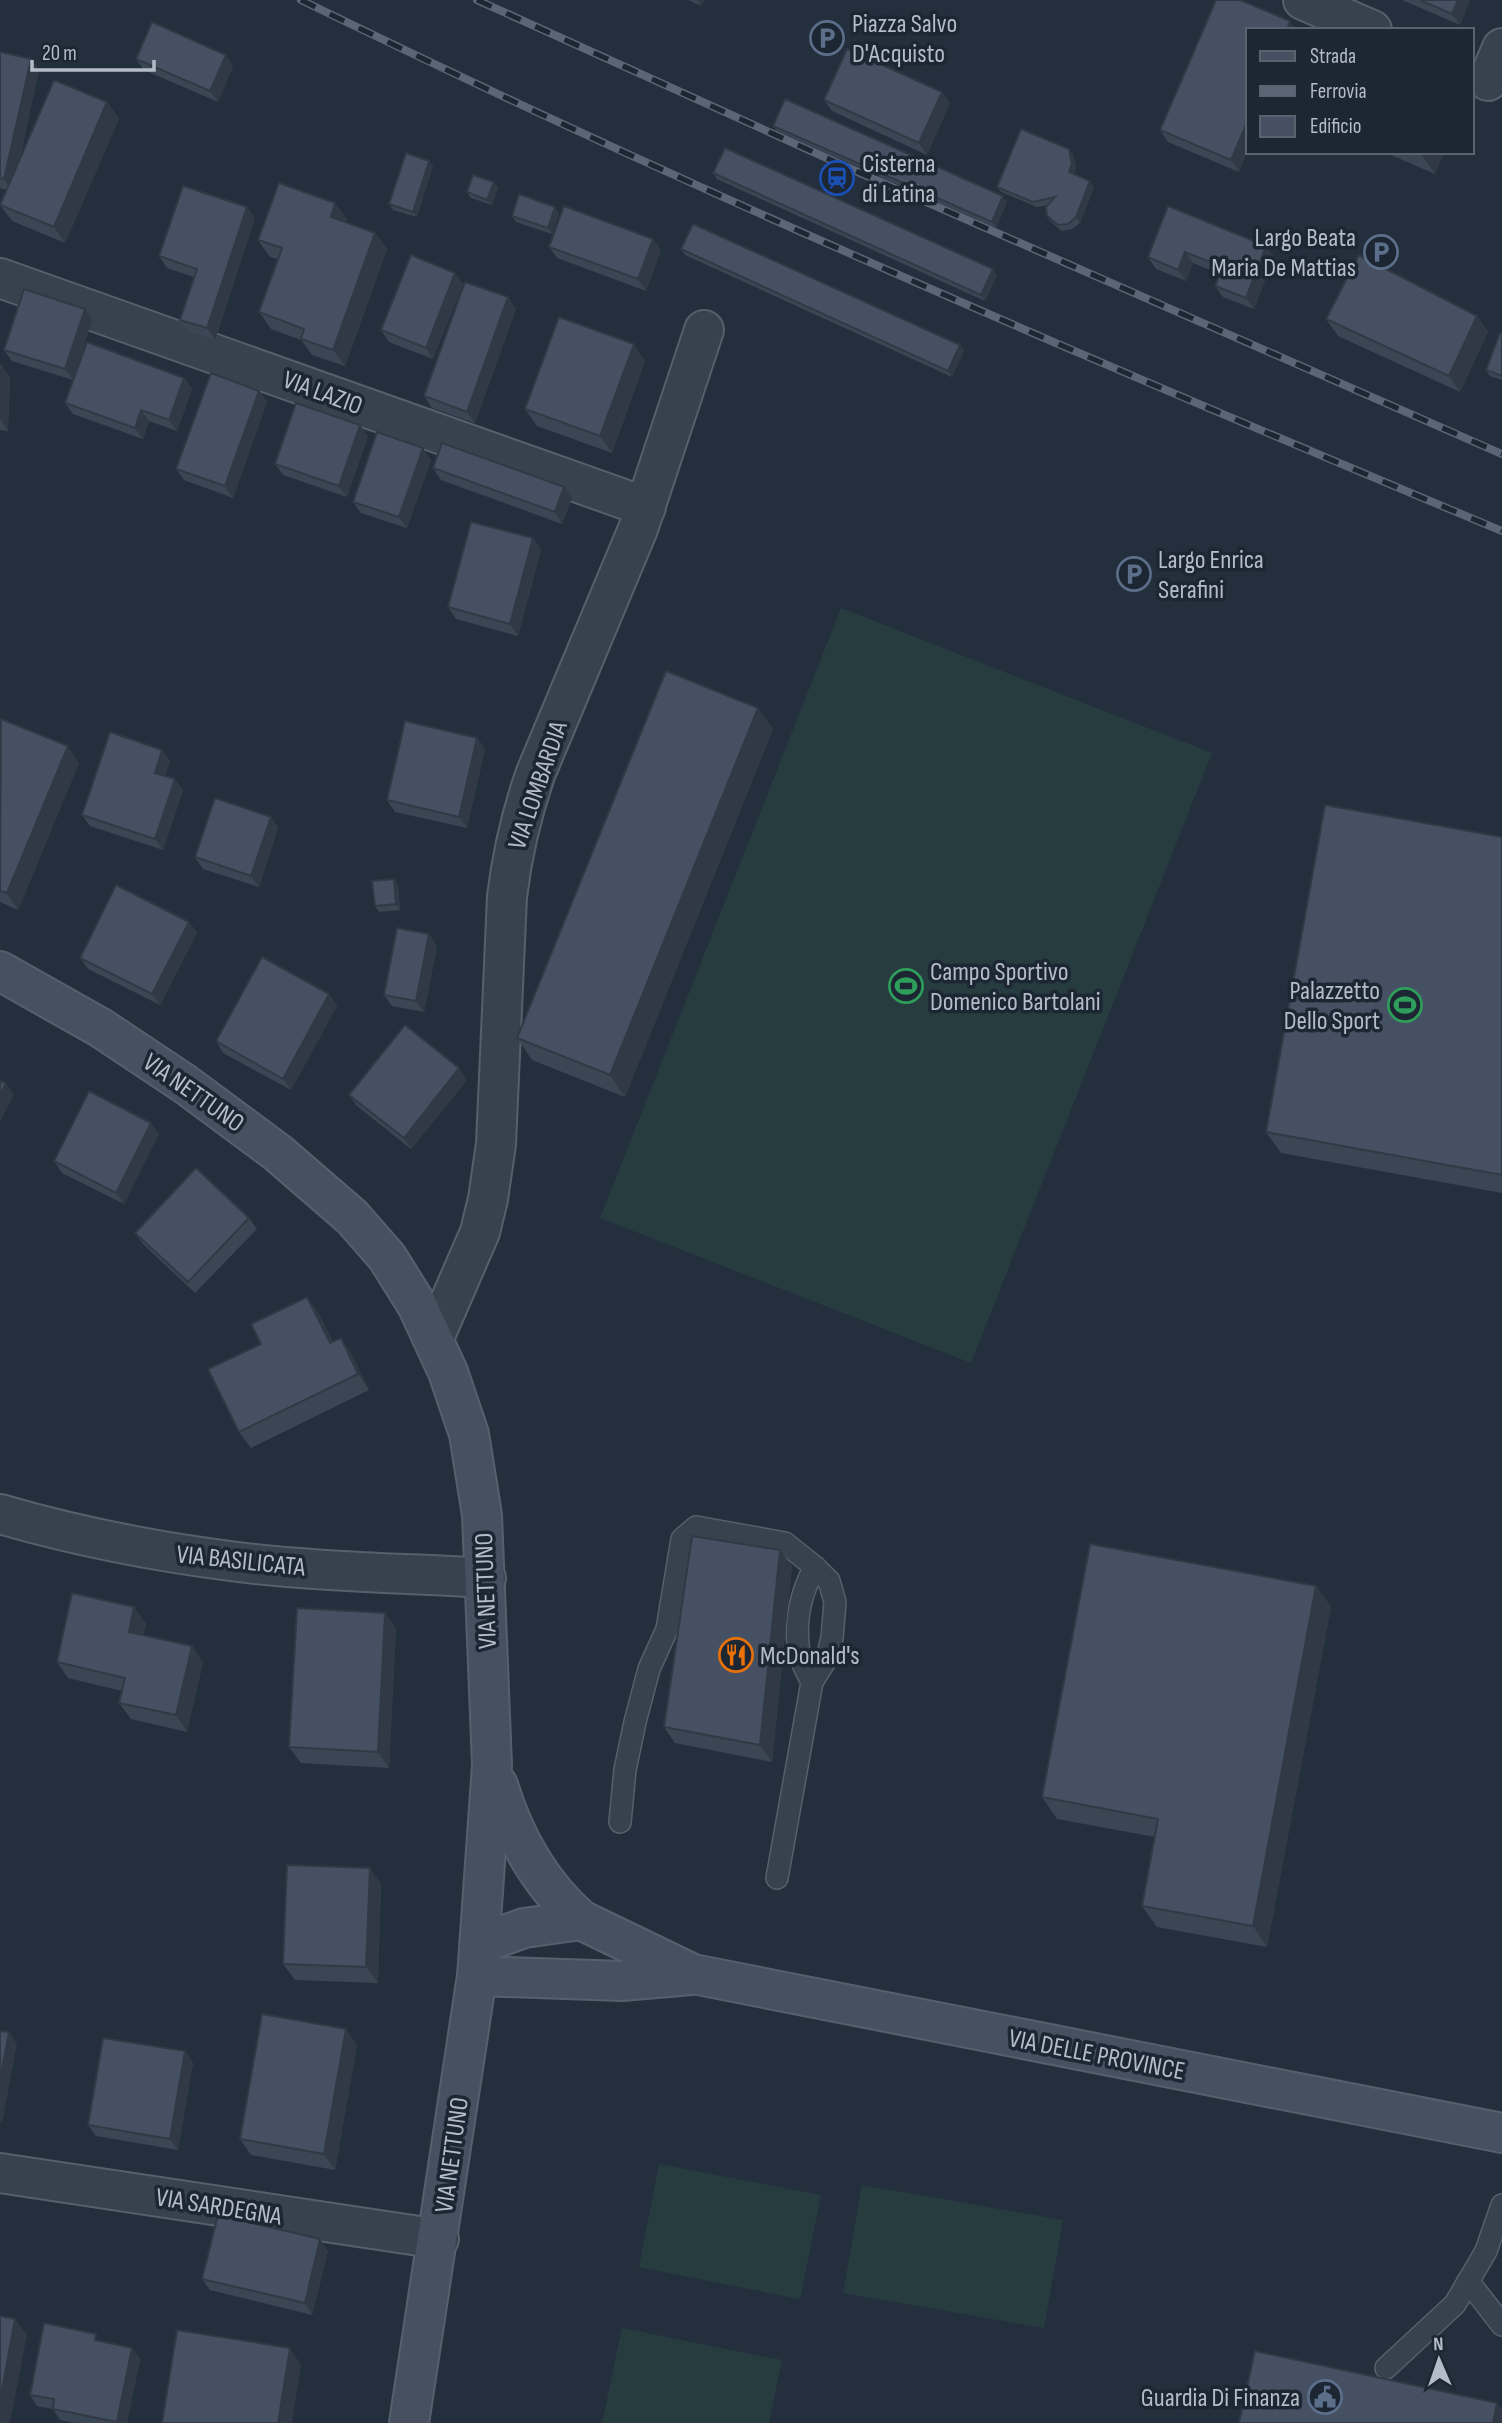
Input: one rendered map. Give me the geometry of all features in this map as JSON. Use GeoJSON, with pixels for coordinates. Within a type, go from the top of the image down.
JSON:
{"type":"FeatureCollection","features":[{"type":"Feature","properties":{"kind":"main road","name":"VIA NETTUNO"},"geometry":{"type":"LineString","coordinates":[[0,971],[55,1001],[142,1055],[232,1118],[319,1187],[352,1217],[387,1257],[417,1306],[434,1338],[469,1434],[482,1515],[492,1765],[478,1960],[410,2423]]}},
{"type":"Feature","properties":{"kind":"main road","name":"VIA DELLE PROVINCE"},"geometry":{"type":"LineString","coordinates":[[492,1765],[507,1817],[518,1841],[548,1887],[580,1920],[693,1974],[1502,2133]]}},
{"type":"Feature","properties":{"kind":"main road"},"geometry":{"type":"LineString","coordinates":[[478,1960],[524,1928],[580,1920]]}},
{"type":"Feature","properties":{"kind":"main road","name":"VIA DELLE PROVINCE"},"geometry":{"type":"LineString","coordinates":[[478,1960],[622,1981],[693,1974]]}},
{"type":"Feature","properties":{"kind":"street"},"geometry":{"type":"LineString","coordinates":[[1303,0],[1366,28]]}},
{"type":"Feature","properties":{"kind":"street","name":"VIA LAZIO"},"geometry":{"type":"LineString","coordinates":[[0,278],[646,507]]}},
{"type":"Feature","properties":{"kind":"street","name":"VIA LOMBARDIA"},"geometry":{"type":"LineString","coordinates":[[434,1338],[480,1232],[488,1199],[496,1144],[511,860],[519,827],[536,775],[646,507],[704,330]]}},
{"type":"Feature","properties":{"kind":"street","name":"VIA BASILICATA"},"geometry":{"type":"LineString","coordinates":[[0,1514],[104,1541],[231,1561],[300,1568],[486,1578]]}},
{"type":"Feature","properties":{"kind":"street","name":"VIA SARDEGNA"},"geometry":{"type":"LineString","coordinates":[[0,2173],[439,2239]]}},
{"type":"Feature","properties":{"kind":"lane"},"geometry":{"type":"LineString","coordinates":[[620,1822],[625,1770],[635,1721],[649,1669],[667,1629],[682,1539],[696,1527],[785,1543],[829,1581],[835,1602],[832,1638],[827,1658],[812,1682],[777,1878]]}},
{"type":"Feature","properties":{"kind":"lane"},"geometry":{"type":"LineString","coordinates":[[812,1682],[799,1653],[798,1620],[803,1588],[815,1567]]}},
{"type":"Feature","properties":{"kind":"lane"},"geometry":{"type":"LineString","coordinates":[[1386,2368],[1455,2304],[1486,2251],[1502,2205]]}},
{"type":"Feature","properties":{"kind":"lane"},"geometry":{"type":"LineString","coordinates":[[1468,2281],[1502,2325]]}},
{"type":"Feature","properties":{"kind":"green space","name":"Campo Sportivo Domenico Bartolani"},"geometry":{"type":"Polygon","coordinates":[[[841,608],[1212,753],[971,1363],[600,1218],[841,608]]]}},
{"type":"Feature","properties":{"kind":"green space"},"geometry":{"type":"Polygon","coordinates":[[[659,2164],[821,2195],[800,2299],[639,2267],[659,2164]]]}},
{"type":"Feature","properties":{"kind":"green space"},"geometry":{"type":"Polygon","coordinates":[[[862,2185],[1063,2220],[1044,2328],[843,2293],[862,2185]]]}},
{"type":"Feature","properties":{"kind":"green space"},"geometry":{"type":"Polygon","coordinates":[[[622,2328],[782,2360],[769,2423],[602,2423],[622,2328]]]}},
{"type":"Feature","properties":{"kind":"building"},"geometry":{"type":"Polygon","coordinates":[[[1216,0],[1240,0],[1290,21],[1288,28],[1246,28],[1246,125],[1231,160],[1160,130],[1216,0]]]}},
{"type":"Feature","properties":{"kind":"building"},"geometry":{"type":"Polygon","coordinates":[[[1420,0],[1458,0],[1452,14],[1420,0]]]}},
{"type":"Feature","properties":{"kind":"building"},"geometry":{"type":"Polygon","coordinates":[[[152,22],[226,55],[210,91],[136,59],[152,22]]]}},
{"type":"Feature","properties":{"kind":"building","name":"Cisterna di Latina"},"geometry":{"type":"Polygon","coordinates":[[[847,49],[942,92],[919,143],[824,100],[847,49]]]}},
{"type":"Feature","properties":{"kind":"building"},"geometry":{"type":"Polygon","coordinates":[[[0,52],[31,59],[4,179],[0,178],[0,52]]]}},
{"type":"Feature","properties":{"kind":"building"},"geometry":{"type":"Polygon","coordinates":[[[54,80],[107,102],[54,227],[0,205],[54,80]]]}},
{"type":"Feature","properties":{"kind":"building"},"geometry":{"type":"Polygon","coordinates":[[[785,99],[1003,196],[992,222],[773,126],[785,99]]]}},
{"type":"Feature","properties":{"kind":"building"},"geometry":{"type":"Polygon","coordinates":[[[1021,129],[1069,149],[1072,163],[1069,172],[1090,181],[1076,217],[1068,224],[1058,225],[1047,216],[1046,207],[1055,197],[1033,202],[997,187],[1021,129]]]}},
{"type":"Feature","properties":{"kind":"building"},"geometry":{"type":"Polygon","coordinates":[[[725,148],[993,269],[981,295],[713,173],[725,148]]]}},
{"type":"Feature","properties":{"kind":"building"},"geometry":{"type":"Polygon","coordinates":[[[406,153],[429,161],[413,212],[389,204],[406,153]]]}},
{"type":"Feature","properties":{"kind":"building"},"geometry":{"type":"Polygon","coordinates":[[[473,175],[494,182],[487,200],[467,192],[473,175]]]}},
{"type":"Feature","properties":{"kind":"building"},"geometry":{"type":"Polygon","coordinates":[[[279,183],[335,203],[331,217],[375,233],[333,350],[301,339],[304,329],[259,312],[282,248],[258,240],[279,183]]]}},
{"type":"Feature","properties":{"kind":"building"},"geometry":{"type":"Polygon","coordinates":[[[183,186],[247,207],[207,328],[180,320],[197,269],[159,256],[183,186]]]}},
{"type":"Feature","properties":{"kind":"building"},"geometry":{"type":"Polygon","coordinates":[[[519,194],[555,207],[548,228],[512,216],[519,194]]]}},
{"type":"Feature","properties":{"kind":"building"},"geometry":{"type":"Polygon","coordinates":[[[564,206],[653,239],[638,279],[549,247],[564,206]]]}},
{"type":"Feature","properties":{"kind":"building"},"geometry":{"type":"Polygon","coordinates":[[[1168,206],[1266,246],[1246,298],[1215,286],[1223,267],[1185,252],[1178,270],[1148,257],[1168,206]]]}},
{"type":"Feature","properties":{"kind":"building"},"geometry":{"type":"Polygon","coordinates":[[[693,224],[960,345],[948,371],[681,249],[693,224]]]}},
{"type":"Feature","properties":{"kind":"building"},"geometry":{"type":"Polygon","coordinates":[[[411,255],[455,273],[426,348],[381,330],[411,255]]]}},
{"type":"Feature","properties":{"kind":"building"},"geometry":{"type":"Polygon","coordinates":[[[1359,255],[1477,316],[1449,376],[1326,319],[1359,255]]]}},
{"type":"Feature","properties":{"kind":"building"},"geometry":{"type":"Polygon","coordinates":[[[465,282],[508,297],[467,412],[424,396],[465,282]]]}},
{"type":"Feature","properties":{"kind":"building"},"geometry":{"type":"Polygon","coordinates":[[[24,289],[85,309],[65,369],[4,350],[24,289]]]}},
{"type":"Feature","properties":{"kind":"building"},"geometry":{"type":"Polygon","coordinates":[[[559,317],[634,344],[600,436],[525,409],[559,317]]]}},
{"type":"Feature","properties":{"kind":"building"},"geometry":{"type":"Polygon","coordinates":[[[1502,333],[1502,376],[1486,370],[1502,333]]]}},
{"type":"Feature","properties":{"kind":"building"},"geometry":{"type":"Polygon","coordinates":[[[87,342],[184,378],[169,420],[141,410],[135,428],[65,403],[87,342]]]}},
{"type":"Feature","properties":{"kind":"building"},"geometry":{"type":"Polygon","coordinates":[[[0,366],[2,366],[0,419],[0,366]]]}},
{"type":"Feature","properties":{"kind":"building"},"geometry":{"type":"Polygon","coordinates":[[[211,373],[259,391],[225,486],[176,469],[211,373]]]}},
{"type":"Feature","properties":{"kind":"building"},"geometry":{"type":"Polygon","coordinates":[[[296,403],[360,425],[339,486],[275,464],[296,403]]]}},
{"type":"Feature","properties":{"kind":"building"},"geometry":{"type":"Polygon","coordinates":[[[377,432],[423,448],[399,517],[353,502],[377,432]]]}},
{"type":"Feature","properties":{"kind":"building"},"geometry":{"type":"Polygon","coordinates":[[[442,443],[564,487],[555,512],[433,468],[442,443]]]}},
{"type":"Feature","properties":{"kind":"building"},"geometry":{"type":"Polygon","coordinates":[[[471,522],[533,538],[510,624],[448,607],[471,522]]]}},
{"type":"Feature","properties":{"kind":"building"},"geometry":{"type":"Polygon","coordinates":[[[666,671],[758,708],[610,1075],[517,1038],[666,671]]]}},
{"type":"Feature","properties":{"kind":"building"},"geometry":{"type":"Polygon","coordinates":[[[1,719],[68,746],[7,893],[0,891],[1,719]]]}},
{"type":"Feature","properties":{"kind":"building"},"geometry":{"type":"Polygon","coordinates":[[[405,721],[477,738],[459,817],[387,800],[405,721]]]}},
{"type":"Feature","properties":{"kind":"building"},"geometry":{"type":"Polygon","coordinates":[[[110,732],[162,750],[155,773],[175,779],[155,839],[82,815],[110,732]]]}},
{"type":"Feature","properties":{"kind":"building"},"geometry":{"type":"Polygon","coordinates":[[[215,798],[271,817],[251,876],[195,857],[215,798]]]}},
{"type":"Feature","properties":{"kind":"building","name":"Palazzetto Dello Sport"},"geometry":{"type":"Polygon","coordinates":[[[1325,805],[1502,837],[1502,1175],[1266,1132],[1325,805]]]}},
{"type":"Feature","properties":{"kind":"building"},"geometry":{"type":"Polygon","coordinates":[[[394,879],[396,904],[375,906],[372,881],[394,879]]]}},
{"type":"Feature","properties":{"kind":"building"},"geometry":{"type":"Polygon","coordinates":[[[116,885],[189,922],[152,994],[80,958],[116,885]]]}},
{"type":"Feature","properties":{"kind":"building"},"geometry":{"type":"Polygon","coordinates":[[[397,928],[429,934],[416,1001],[384,995],[397,928]]]}},
{"type":"Feature","properties":{"kind":"building"},"geometry":{"type":"Polygon","coordinates":[[[262,957],[329,994],[283,1079],[216,1041],[262,957]]]}},
{"type":"Feature","properties":{"kind":"building"},"geometry":{"type":"Polygon","coordinates":[[[405,1025],[459,1068],[404,1138],[349,1095],[405,1025]]]}},
{"type":"Feature","properties":{"kind":"building"},"geometry":{"type":"Polygon","coordinates":[[[0,1081],[6,1083],[0,1095],[0,1081]]]}},
{"type":"Feature","properties":{"kind":"building"},"geometry":{"type":"Polygon","coordinates":[[[89,1091],[151,1123],[116,1193],[54,1161],[89,1091]]]}},
{"type":"Feature","properties":{"kind":"building"},"geometry":{"type":"Polygon","coordinates":[[[196,1168],[249,1218],[188,1282],[135,1233],[196,1168]]]}},
{"type":"Feature","properties":{"kind":"building"},"geometry":{"type":"Polygon","coordinates":[[[307,1297],[330,1343],[341,1338],[358,1374],[239,1432],[208,1369],[261,1344],[251,1324],[307,1297]]]}},
{"type":"Feature","properties":{"kind":"building","name":"McDonald's"},"geometry":{"type":"Polygon","coordinates":[[[692,1536],[780,1550],[760,1745],[664,1727],[692,1536]]]}},
{"type":"Feature","properties":{"kind":"building"},"geometry":{"type":"Polygon","coordinates":[[[1090,1544],[1316,1586],[1253,1926],[1142,1906],[1158,1819],[1042,1797],[1090,1544]]]}},
{"type":"Feature","properties":{"kind":"building"},"geometry":{"type":"Polygon","coordinates":[[[72,1593],[134,1607],[129,1632],[192,1646],[176,1715],[119,1703],[125,1678],[57,1662],[72,1593]]]}},
{"type":"Feature","properties":{"kind":"building"},"geometry":{"type":"Polygon","coordinates":[[[297,1608],[385,1613],[378,1752],[289,1747],[297,1608]]]}},
{"type":"Feature","properties":{"kind":"building"},"geometry":{"type":"Polygon","coordinates":[[[287,1865],[370,1868],[366,1967],[283,1964],[287,1865]]]}},
{"type":"Feature","properties":{"kind":"building"},"geometry":{"type":"Polygon","coordinates":[[[262,2014],[346,2029],[324,2154],[240,2139],[262,2014]]]}},
{"type":"Feature","properties":{"kind":"building"},"geometry":{"type":"Polygon","coordinates":[[[0,2031],[9,2032],[0,2080],[0,2031]]]}},
{"type":"Feature","properties":{"kind":"building"},"geometry":{"type":"Polygon","coordinates":[[[103,2038],[185,2051],[170,2139],[88,2125],[103,2038]]]}},
{"type":"Feature","properties":{"kind":"building"},"geometry":{"type":"Polygon","coordinates":[[[218,2215],[320,2239],[305,2303],[202,2279],[218,2215]]]}},
{"type":"Feature","properties":{"kind":"building"},"geometry":{"type":"Polygon","coordinates":[[[0,2316],[15,2319],[0,2401],[0,2316]]]}},
{"type":"Feature","properties":{"kind":"building"},"geometry":{"type":"Polygon","coordinates":[[[44,2323],[96,2334],[95,2340],[132,2348],[117,2422],[53,2409],[54,2399],[30,2395],[44,2323]]]}},
{"type":"Feature","properties":{"kind":"building"},"geometry":{"type":"Polygon","coordinates":[[[177,2330],[290,2348],[278,2423],[162,2423],[177,2330]]]}},
{"type":"Feature","properties":{"kind":"building"},"geometry":{"type":"Polygon","coordinates":[[[1255,2351],[1497,2403],[1493,2423],[1239,2423],[1255,2351]]]}},
{"type":"Feature","properties":{"kind":"railway"},"geometry":{"type":"LineString","coordinates":[[301,0],[748,208],[1199,404],[1502,531]]}},
{"type":"Feature","properties":{"kind":"railway"},"geometry":{"type":"LineString","coordinates":[[477,0],[851,169],[1502,454]]}},
{"type":"Feature","properties":{"kind":"place","name":"Piazza Salvo D'Acquisto"},"geometry":{"type":"Point","coordinates":[827,38]}},
{"type":"Feature","properties":{"kind":"place","name":"Cisterna di Latina"},"geometry":{"type":"Point","coordinates":[837,178]}},
{"type":"Feature","properties":{"kind":"place","name":"Largo Beata Maria De Mattias"},"geometry":{"type":"Point","coordinates":[1381,252]}},
{"type":"Feature","properties":{"kind":"place","name":"Largo Enrica Serafini"},"geometry":{"type":"Point","coordinates":[1134,574]}},
{"type":"Feature","properties":{"kind":"place","name":"Campo Sportivo Domenico Bartolani"},"geometry":{"type":"Point","coordinates":[906,986]}},
{"type":"Feature","properties":{"kind":"place","name":"Palazzetto Dello Sport"},"geometry":{"type":"Point","coordinates":[1405,1005]}},
{"type":"Feature","properties":{"kind":"place","name":"McDonald's"},"geometry":{"type":"Point","coordinates":[736,1655]}},
{"type":"Feature","properties":{"kind":"place","name":"Guardia Di Finanza"},"geometry":{"type":"Point","coordinates":[1325,2397]}}]}
